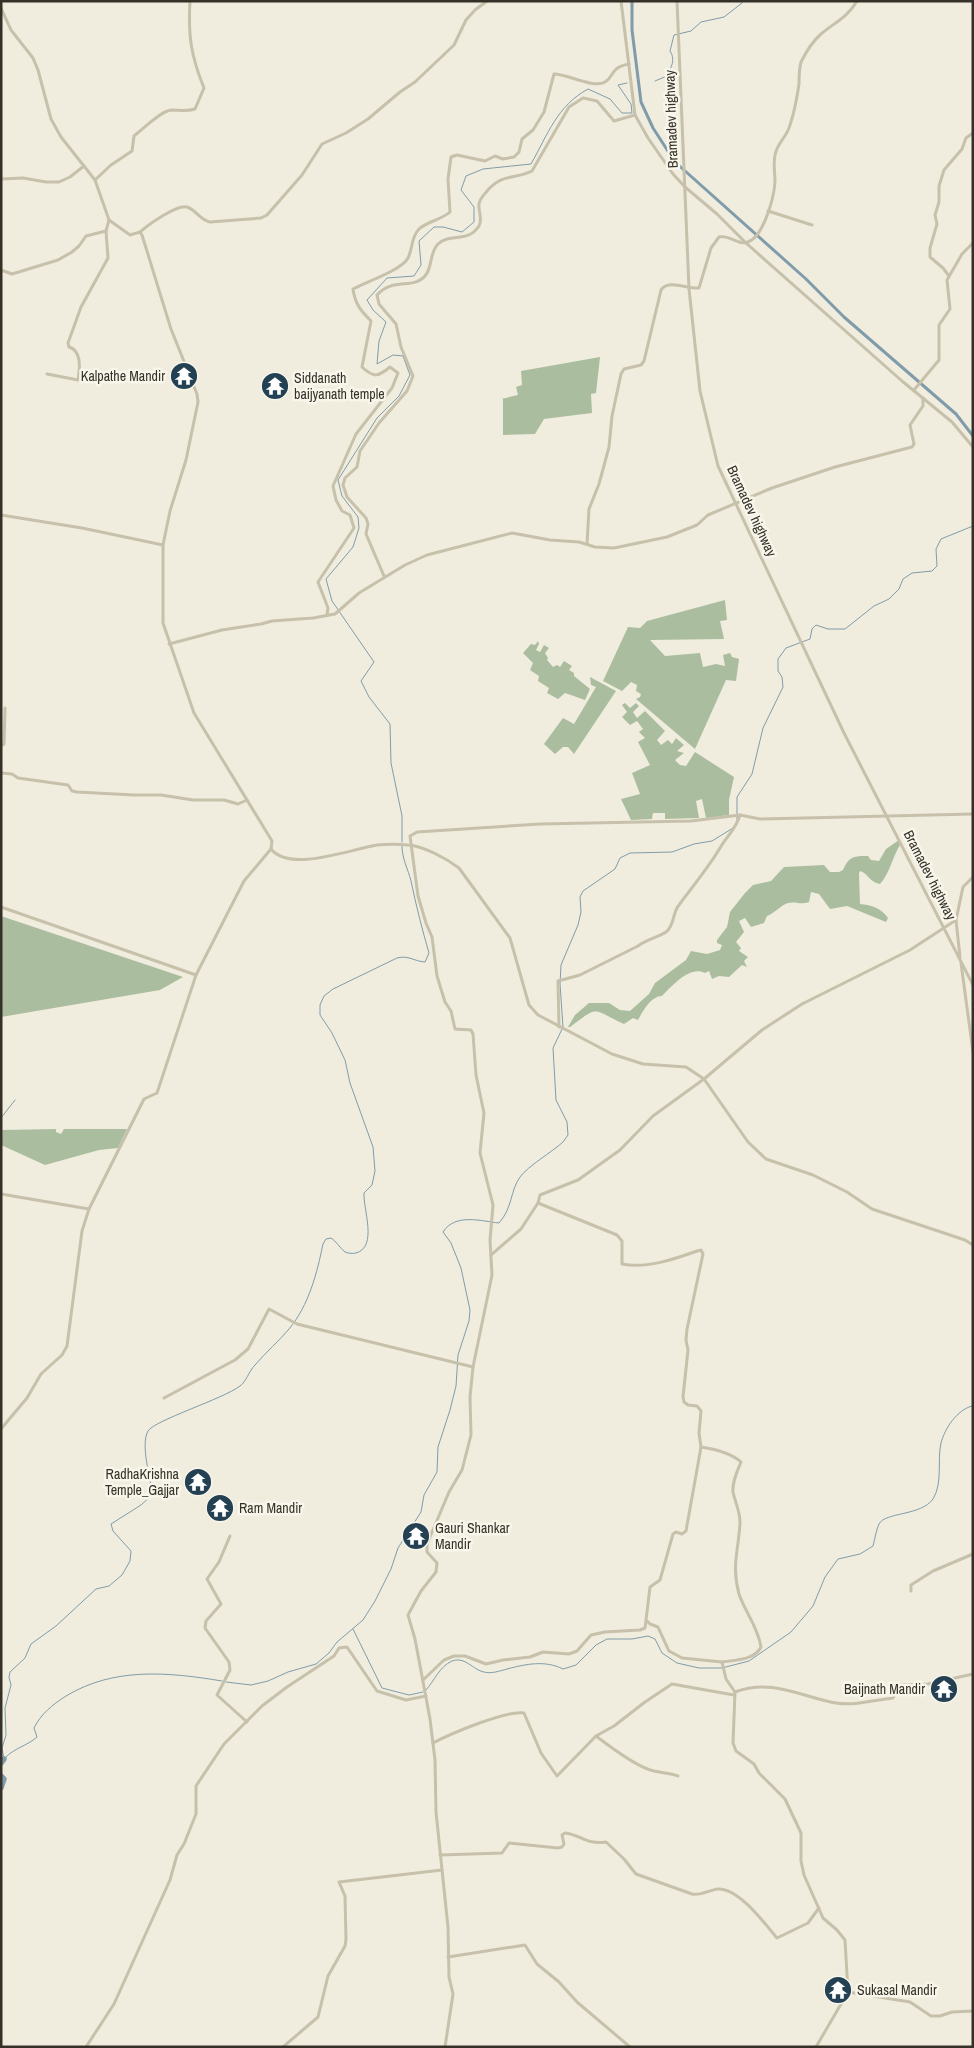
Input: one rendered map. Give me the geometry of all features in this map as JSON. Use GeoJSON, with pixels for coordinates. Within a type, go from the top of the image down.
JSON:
{"type":"FeatureCollection","features":[{"type":"Feature","properties":{"kind":"street"},"geometry":{"type":"LineString","coordinates":[[95,180],[111,165],[132,151],[134,136],[164,112],[171,110],[189,111],[195,108],[204,88],[192,56],[189,22],[190,1]]}},
{"type":"Feature","properties":{"kind":"street"},"geometry":{"type":"LineString","coordinates":[[109,220],[130,235],[140,232],[156,220],[182,206],[190,208],[204,221],[210,222],[262,218],[267,215],[302,175],[322,144],[346,133],[368,119],[400,92],[416,82],[454,45],[466,20],[486,1]]}},
{"type":"Feature","properties":{"kind":"street"},"geometry":{"type":"LineString","coordinates":[[621,1],[635,115],[661,158],[685,188],[717,214],[746,243],[952,422],[973,447]]}},
{"type":"Feature","properties":{"kind":"street","name":"Bramadev highway"},"geometry":{"type":"LineString","coordinates":[[677,1],[689,289],[700,391],[718,466],[844,733],[973,985]]}},
{"type":"Feature","properties":{"kind":"street"},"geometry":{"type":"LineString","coordinates":[[587,544],[589,509],[604,468],[609,447],[612,416],[621,374],[624,369],[641,365],[644,361],[664,286],[669,284],[689,289],[698,288],[711,248],[719,237],[724,236],[741,243],[746,243],[751,241],[759,230],[768,212],[774,183],[775,154],[780,142],[787,135],[801,63],[820,34],[846,17],[857,1]]}},
{"type":"Feature","properties":{"kind":"street"},"geometry":{"type":"LineString","coordinates":[[1,8],[11,30],[33,58],[52,120],[61,137],[95,180],[109,220],[106,231],[108,258],[81,307],[68,343],[69,347],[78,354],[80,369],[78,380],[47,374]]}},
{"type":"Feature","properties":{"kind":"street"},"geometry":{"type":"LineString","coordinates":[[327,615],[328,608],[318,582],[354,528],[350,515],[342,511],[336,500],[333,486],[356,434],[392,388],[398,373],[390,367],[380,375],[373,375],[362,367],[371,321],[360,310],[355,299],[354,289],[400,266],[407,259],[414,235],[421,227],[446,216],[450,212],[448,179],[451,157],[457,155],[484,161],[495,156],[503,159],[514,157],[519,152],[522,139],[533,130],[544,112],[554,74],[597,84],[605,82],[618,66],[629,64]]}},
{"type":"Feature","properties":{"kind":"street"},"geometry":{"type":"LineString","coordinates":[[384,576],[366,534],[368,524],[366,518],[347,497],[343,486],[345,478],[357,467],[360,451],[379,423],[407,391],[413,376],[396,324],[379,304],[377,295],[387,286],[418,280],[425,276],[437,245],[445,239],[465,238],[474,231],[481,221],[479,205],[482,196],[496,181],[532,171],[569,107],[574,102],[583,98],[597,101],[614,122],[635,115]]}},
{"type":"Feature","properties":{"kind":"street"},"geometry":{"type":"LineString","coordinates":[[949,276],[930,257],[930,248],[937,224],[935,215],[939,202],[938,186],[944,170],[962,149],[966,138],[973,133]]}},
{"type":"Feature","properties":{"kind":"street"},"geometry":{"type":"LineString","coordinates":[[1,179],[24,178],[59,182],[70,177],[84,166]]}},
{"type":"Feature","properties":{"kind":"street"},"geometry":{"type":"LineString","coordinates":[[768,212],[812,225]]}},
{"type":"Feature","properties":{"kind":"street"},"geometry":{"type":"LineString","coordinates":[[1,270],[12,274],[58,260],[79,246],[86,236],[106,231]]}},
{"type":"Feature","properties":{"kind":"street"},"geometry":{"type":"LineString","coordinates":[[1,1429],[27,1398],[42,1374],[62,1355],[67,1346],[82,1231],[90,1210],[144,1099],[157,1092],[196,975],[244,881],[271,850],[272,841],[194,714],[163,623],[163,545],[170,512],[186,460],[198,398],[173,335],[140,232]]}},
{"type":"Feature","properties":{"kind":"street"},"geometry":{"type":"LineString","coordinates":[[914,390],[939,360],[939,325],[950,309],[947,290],[949,276],[962,254],[973,243]]}},
{"type":"Feature","properties":{"kind":"street"},"geometry":{"type":"LineString","coordinates":[[169,644],[222,630],[278,620],[313,618],[335,614],[359,593],[384,576],[428,554],[512,533],[550,540],[579,542],[595,547],[614,548],[667,537],[697,525],[708,515],[735,502],[828,469],[912,448],[914,444],[910,425],[922,406],[923,398]]}},
{"type":"Feature","properties":{"kind":"street"},"geometry":{"type":"LineString","coordinates":[[1,515],[82,528],[163,545]]}},
{"type":"Feature","properties":{"kind":"street"},"geometry":{"type":"LineString","coordinates":[[1,746],[4,744],[5,708]]}},
{"type":"Feature","properties":{"kind":"street"},"geometry":{"type":"LineString","coordinates":[[1,773],[12,774],[18,778],[68,785],[72,791],[77,792],[134,796],[162,794],[193,800],[224,800],[238,804],[247,800]]}},
{"type":"Feature","properties":{"kind":"street"},"geometry":{"type":"LineString","coordinates":[[445,2047],[453,1994],[449,1977],[448,1927],[440,1855],[433,1743],[423,1680],[408,1615],[436,1572],[437,1563],[427,1552],[427,1544],[449,1492],[462,1470],[471,1435],[470,1397],[473,1367],[492,1275],[493,1205],[480,1152],[484,1113],[476,1075],[473,1034],[472,1030],[467,1028],[455,1029],[452,1011],[445,1002],[437,976],[432,937],[418,896],[410,836],[417,832],[540,824],[691,821],[740,815],[760,819],[973,814]]}},
{"type":"Feature","properties":{"kind":"street"},"geometry":{"type":"LineString","coordinates":[[562,1029],[558,981],[580,975],[638,946],[645,940],[666,932],[673,923],[676,907],[712,863],[721,846],[737,825],[740,815]]}},
{"type":"Feature","properties":{"kind":"street"},"geometry":{"type":"LineString","coordinates":[[271,850],[275,854],[291,860],[308,860],[380,844],[410,845],[438,855],[459,868],[510,938],[529,1005],[538,1015],[612,1054],[643,1064],[686,1067],[704,1079],[748,1142],[766,1159],[847,1192],[872,1209],[965,1240],[973,1245]]}},
{"type":"Feature","properties":{"kind":"street"},"geometry":{"type":"LineString","coordinates":[[973,877],[963,887],[956,920],[973,1052]]}},
{"type":"Feature","properties":{"kind":"street"},"geometry":{"type":"LineString","coordinates":[[1,907],[196,975]]}},
{"type":"Feature","properties":{"kind":"street"},"geometry":{"type":"LineString","coordinates":[[491,1255],[521,1229],[538,1203],[540,1195],[578,1180],[620,1150],[653,1116],[704,1079],[762,1030],[802,1004],[910,950],[956,920]]}},
{"type":"Feature","properties":{"kind":"street"},"geometry":{"type":"LineString","coordinates":[[1,1194],[90,1210]]}},
{"type":"Feature","properties":{"kind":"street"},"geometry":{"type":"LineString","coordinates":[[423,1680],[444,1660],[454,1656],[465,1656],[486,1664],[530,1657],[543,1652],[569,1654],[577,1651],[592,1635],[645,1628],[650,1587],[660,1580],[673,1534],[676,1532],[682,1534],[686,1531],[701,1447],[699,1433],[701,1411],[697,1406],[688,1405],[684,1402],[683,1397],[688,1350],[687,1330],[702,1257],[701,1250],[663,1261],[645,1264],[622,1264],[622,1241],[617,1235],[538,1203]]}},
{"type":"Feature","properties":{"kind":"street"},"geometry":{"type":"LineString","coordinates":[[164,1398],[235,1360],[248,1349],[269,1309],[297,1324],[473,1367]]}},
{"type":"Feature","properties":{"kind":"street"},"geometry":{"type":"LineString","coordinates":[[646,1620],[658,1627],[669,1651],[682,1658],[723,1666],[749,1657],[759,1651],[761,1647],[756,1629],[740,1596],[734,1562],[740,1523],[733,1491],[741,1462],[728,1455],[701,1447]]}},
{"type":"Feature","properties":{"kind":"street"},"geometry":{"type":"LineString","coordinates":[[230,1536],[219,1562],[207,1579],[221,1604],[206,1621],[205,1628],[229,1662],[230,1670],[217,1695],[248,1722]]}},
{"type":"Feature","properties":{"kind":"street"},"geometry":{"type":"LineString","coordinates":[[911,1591],[911,1585],[933,1571],[973,1554]]}},
{"type":"Feature","properties":{"kind":"street"},"geometry":{"type":"LineString","coordinates":[[86,2047],[114,2004],[170,1880],[177,1855],[184,1844],[196,1814],[196,1786],[224,1744],[274,1696],[334,1656],[339,1648],[347,1647],[378,1691],[406,1700],[426,1696]]}},
{"type":"Feature","properties":{"kind":"street"},"geometry":{"type":"LineString","coordinates":[[723,1666],[726,1679],[735,1694],[736,1709],[733,1743],[736,1751],[754,1764],[759,1772],[786,1799],[800,1833],[802,1868],[823,1918],[845,1940],[848,1992],[816,2047]]}},
{"type":"Feature","properties":{"kind":"street"},"geometry":{"type":"LineString","coordinates":[[433,1743],[460,1730],[501,1717],[524,1713],[541,1753],[557,1776],[596,1736],[614,1726],[644,1702],[672,1684],[735,1694],[752,1687],[786,1689],[834,1702],[850,1704],[893,1698],[899,1687],[906,1684],[928,1684],[973,1674]]}},
{"type":"Feature","properties":{"kind":"street"},"geometry":{"type":"LineString","coordinates":[[596,1736],[616,1752],[654,1771],[678,1776]]}},
{"type":"Feature","properties":{"kind":"street"},"geometry":{"type":"LineString","coordinates":[[440,1855],[502,1853],[509,1843],[558,1848],[564,1844],[562,1835],[565,1833],[573,1834],[580,1839],[594,1843],[606,1842],[624,1859],[636,1874],[697,1895],[718,1889],[728,1890],[745,1902],[777,1938],[808,1923],[819,1908]]}},
{"type":"Feature","properties":{"kind":"street"},"geometry":{"type":"LineString","coordinates":[[283,2047],[318,2017],[328,1976],[345,1946],[345,1896],[339,1882],[442,1870]]}},
{"type":"Feature","properties":{"kind":"street"},"geometry":{"type":"LineString","coordinates":[[448,1957],[525,1946],[537,1964],[559,1982],[577,2002],[630,2047]]}},
{"type":"Feature","properties":{"kind":"street"},"geometry":{"type":"LineString","coordinates":[[848,1992],[910,2002],[931,2016],[973,2011]]}},
{"type":"Feature","properties":{"kind":"green space"},"geometry":{"type":"Polygon","coordinates":[[[600,357],[596,393],[591,394],[592,413],[544,419],[535,434],[503,435],[503,399],[501,399],[518,395],[516,387],[522,385],[521,371],[600,357]]]}},
{"type":"Feature","properties":{"kind":"green space"},"geometry":{"type":"Polygon","coordinates":[[[725,600],[727,620],[720,621],[724,639],[650,640],[665,656],[700,653],[703,667],[716,664],[725,666],[723,655],[730,653],[732,657],[739,659],[736,681],[726,680],[695,749],[636,699],[641,694],[636,691],[637,685],[631,682],[622,691],[603,681],[628,627],[640,628],[647,621],[725,600]]]}},
{"type":"Feature","properties":{"kind":"green space"},"geometry":{"type":"Polygon","coordinates":[[[538,641],[539,644],[536,650],[540,652],[544,645],[549,648],[545,653],[548,658],[547,660],[553,667],[557,665],[560,667],[564,661],[572,666],[569,670],[590,689],[585,700],[565,693],[558,699],[547,693],[549,688],[538,681],[539,676],[530,670],[533,663],[523,653],[531,644],[535,645],[538,641]]]}},
{"type":"Feature","properties":{"kind":"green space"},"geometry":{"type":"Polygon","coordinates":[[[590,677],[616,691],[574,754],[568,747],[563,747],[555,754],[544,744],[563,718],[574,724],[596,687],[591,685],[590,677]]]}},
{"type":"Feature","properties":{"kind":"green space"},"geometry":{"type":"Polygon","coordinates":[[[625,703],[630,708],[636,703],[639,706],[633,712],[637,718],[645,711],[665,731],[657,740],[661,745],[668,740],[672,744],[676,738],[684,745],[677,751],[684,753],[675,760],[680,765],[686,766],[695,752],[734,777],[729,800],[729,815],[706,818],[702,799],[696,801],[699,818],[665,819],[665,813],[653,813],[652,819],[631,820],[621,799],[640,794],[632,773],[650,765],[638,742],[645,738],[639,732],[643,729],[637,721],[630,725],[622,717],[627,712],[622,705],[625,703]]]}},
{"type":"Feature","properties":{"kind":"green space"},"geometry":{"type":"Polygon","coordinates":[[[899,840],[900,845],[880,884],[874,882],[863,872],[860,871],[859,873],[860,904],[879,909],[888,918],[886,922],[847,906],[830,909],[819,894],[811,892],[809,902],[785,904],[767,916],[764,923],[751,927],[745,918],[739,921],[744,932],[736,942],[741,948],[739,951],[748,957],[744,961],[747,967],[742,965],[729,977],[719,976],[712,979],[709,971],[705,973],[693,972],[687,974],[662,996],[654,998],[638,1020],[633,1018],[624,1024],[600,1013],[592,1012],[568,1027],[575,1015],[589,1003],[609,1003],[620,1010],[630,1011],[649,994],[655,983],[686,960],[691,951],[707,954],[720,950],[722,945],[717,943],[717,940],[727,927],[730,912],[753,885],[771,881],[784,867],[824,865],[830,872],[839,872],[843,870],[847,862],[852,858],[868,856],[871,860],[879,861],[886,849],[899,840]]]}},
{"type":"Feature","properties":{"kind":"green space"},"geometry":{"type":"Polygon","coordinates":[[[1,916],[183,977],[160,990],[1,1017],[1,916]]]}},
{"type":"Feature","properties":{"kind":"green space"},"geometry":{"type":"Polygon","coordinates":[[[56,1129],[56,1132],[61,1134],[64,1129],[127,1129],[118,1148],[99,1150],[45,1165],[1,1145],[1,1130],[56,1129]]]}},
{"type":"Feature","properties":{"kind":"waterway"},"geometry":{"type":"LineString","coordinates":[[632,1],[632,30],[641,102],[653,128],[675,162],[806,279],[844,317],[956,414],[973,436]]}},
{"type":"Feature","properties":{"kind":"waterway"},"geometry":{"type":"LineString","coordinates":[[655,81],[667,76],[671,67],[673,57],[670,51],[674,35],[691,31],[701,22],[724,17],[742,1]]}},
{"type":"Feature","properties":{"kind":"waterway"},"geometry":{"type":"LineString","coordinates":[[402,842],[402,816],[391,763],[390,724],[369,697],[361,681],[374,662],[332,601],[326,579],[353,547],[359,528],[358,517],[342,496],[338,480],[377,418],[399,396],[410,375],[403,356],[393,355],[377,364],[379,341],[386,322],[373,310],[367,300],[387,278],[414,276],[421,265],[419,241],[434,227],[443,227],[462,232],[474,222],[474,207],[461,190],[466,176],[483,169],[531,164],[561,112],[577,96],[588,89],[610,99],[622,113],[632,113],[631,104],[618,85],[627,83]]}},
{"type":"Feature","properties":{"kind":"waterway"},"geometry":{"type":"LineString","coordinates":[[737,820],[737,797],[752,774],[763,728],[783,687],[782,677],[778,671],[778,659],[786,648],[810,639],[812,629],[816,625],[828,629],[845,629],[874,606],[889,599],[899,589],[903,579],[912,573],[932,571],[937,566],[936,549],[941,539],[973,526]]}},
{"type":"Feature","properties":{"kind":"waterway"},"geometry":{"type":"LineString","coordinates":[[226,1682],[251,1685],[268,1681],[288,1672],[316,1664],[329,1653],[337,1642],[363,1620],[391,1569],[398,1548],[421,1512],[424,1495],[437,1472],[438,1447],[456,1386],[458,1355],[469,1321],[470,1310],[461,1268],[451,1243],[443,1232],[448,1226],[461,1220],[499,1223],[507,1211],[514,1188],[520,1177],[563,1142],[568,1135],[567,1122],[556,1100],[553,1048],[563,1027],[560,984],[561,965],[578,925],[581,912],[580,897],[583,891],[615,869],[620,858],[630,853],[672,852],[694,844],[712,841],[733,828]]}},
{"type":"Feature","properties":{"kind":"waterway"},"geometry":{"type":"LineString","coordinates":[[4,1759],[2,1748],[6,1735],[5,1708],[11,1685],[10,1672],[25,1658],[31,1644],[56,1626],[96,1589],[109,1586],[122,1575],[130,1561],[131,1551],[113,1531],[111,1524],[141,1505],[152,1495],[145,1453],[148,1431],[153,1426],[219,1397],[242,1384],[253,1367],[289,1329],[302,1310],[326,1239],[331,1238],[345,1252],[350,1253],[356,1253],[363,1249],[366,1243],[368,1227],[364,1193],[372,1185],[375,1171],[373,1147],[350,1083],[345,1060],[332,1033],[320,1015],[320,1005],[324,996],[333,989],[397,958],[405,957],[425,962],[429,953],[402,846]]}},
{"type":"Feature","properties":{"kind":"waterway"},"geometry":{"type":"LineString","coordinates":[[1,1118],[15,1100]]}},
{"type":"Feature","properties":{"kind":"waterway"},"geometry":{"type":"LineString","coordinates":[[426,1690],[440,1670],[452,1661],[461,1660],[487,1673],[535,1664],[549,1664],[563,1669],[576,1665],[596,1645],[607,1639],[632,1639],[648,1636],[655,1639],[662,1653],[677,1663],[699,1668],[722,1668],[749,1661],[791,1632],[813,1606],[825,1577],[838,1559],[860,1554],[873,1546],[878,1526],[883,1520],[920,1508],[933,1499],[938,1486],[940,1450],[943,1437],[961,1411],[972,1406]]}},
{"type":"Feature","properties":{"kind":"waterway"},"geometry":{"type":"LineString","coordinates":[[353,1629],[382,1688],[409,1695],[423,1692]]}},
{"type":"Feature","properties":{"kind":"waterway"},"geometry":{"type":"LineString","coordinates":[[5,1758],[37,1737],[34,1728],[47,1710],[66,1696],[103,1680],[122,1676],[162,1674],[222,1681]]}},
{"type":"Feature","properties":{"kind":"waterway"},"geometry":{"type":"LineString","coordinates":[[1,1763],[4,1759]]}},
{"type":"Feature","properties":{"kind":"waterway"},"geometry":{"type":"LineString","coordinates":[[1,1776],[4,1779],[1,1788]]}},
{"type":"Feature","properties":{"kind":"place","name":"Kalpathe Mandir"},"geometry":{"type":"Point","coordinates":[184,376]}},
{"type":"Feature","properties":{"kind":"place","name":"Siddanath baijyanath temple"},"geometry":{"type":"Point","coordinates":[275,386]}},
{"type":"Feature","properties":{"kind":"place","name":"RadhaKrishna Temple_Gajjar"},"geometry":{"type":"Point","coordinates":[198,1482]}},
{"type":"Feature","properties":{"kind":"place","name":"Ram Mandir"},"geometry":{"type":"Point","coordinates":[220,1508]}},
{"type":"Feature","properties":{"kind":"place","name":"Gauri Shankar Mandir"},"geometry":{"type":"Point","coordinates":[416,1536]}},
{"type":"Feature","properties":{"kind":"place","name":"Baijnath Mandir"},"geometry":{"type":"Point","coordinates":[944,1689]}},
{"type":"Feature","properties":{"kind":"place","name":"Sukasal Mandir"},"geometry":{"type":"Point","coordinates":[838,1990]}}]}
